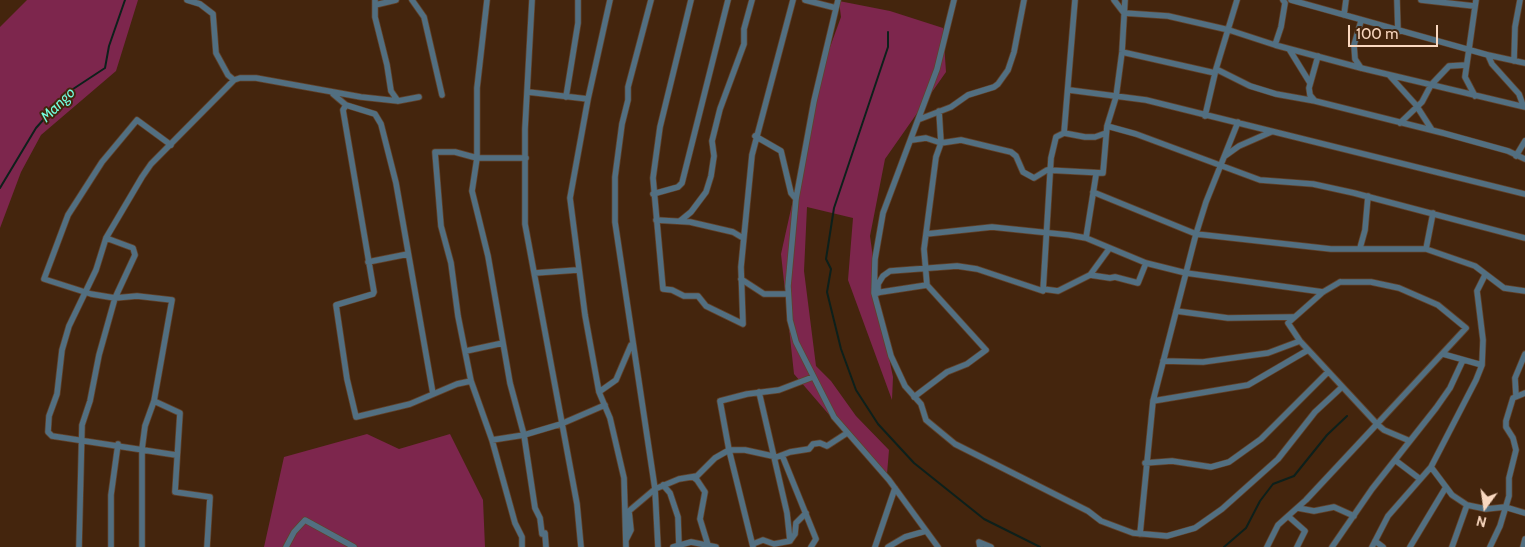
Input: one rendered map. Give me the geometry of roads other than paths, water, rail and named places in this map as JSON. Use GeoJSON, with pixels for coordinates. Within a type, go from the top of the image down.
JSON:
{"type":"FeatureCollection","features":[{"type":"Feature","properties":{"kind":"street"},"geometry":{"type":"LineString","coordinates":[[187,0],[200,4],[212,14],[216,53],[228,75],[234,80]]}},
{"type":"Feature","properties":{"kind":"street"},"geometry":{"type":"LineString","coordinates":[[396,0],[375,3],[375,17],[387,65],[391,91],[398,101]]}},
{"type":"Feature","properties":{"kind":"street"},"geometry":{"type":"LineString","coordinates":[[412,0],[424,17],[442,95]]}},
{"type":"Feature","properties":{"kind":"street"},"geometry":{"type":"LineString","coordinates":[[487,0],[477,88],[477,158],[472,191],[488,256],[510,383],[524,435],[535,508],[540,518],[542,534],[546,534],[546,547]]}},
{"type":"Feature","properties":{"kind":"street"},"geometry":{"type":"LineString","coordinates":[[532,0],[528,42],[525,224],[581,533],[586,547]]}},
{"type":"Feature","properties":{"kind":"street"},"geometry":{"type":"LineString","coordinates":[[566,97],[578,23],[578,0]]}},
{"type":"Feature","properties":{"kind":"street"},"geometry":{"type":"LineString","coordinates":[[610,0],[588,99],[570,198],[577,270],[599,392],[605,405],[624,478],[626,545]]}},
{"type":"Feature","properties":{"kind":"street"},"geometry":{"type":"LineString","coordinates":[[651,0],[628,86],[615,177],[614,222],[655,489],[658,547]]}},
{"type":"Feature","properties":{"kind":"street"},"geometry":{"type":"LineString","coordinates":[[691,0],[660,127],[653,178],[664,290],[672,290],[684,296],[698,296],[706,306],[743,324],[741,279],[743,238],[756,136],[793,0]]}},
{"type":"Feature","properties":{"kind":"street"},"geometry":{"type":"LineString","coordinates":[[654,194],[678,187],[682,183],[728,0]]}},
{"type":"Feature","properties":{"kind":"street"},"geometry":{"type":"LineString","coordinates":[[680,221],[691,212],[706,192],[714,156],[712,141],[720,109],[744,44],[744,29],[752,0]]}},
{"type":"Feature","properties":{"kind":"street"},"geometry":{"type":"LineString","coordinates":[[804,0],[836,8]]}},
{"type":"Feature","properties":{"kind":"street"},"geometry":{"type":"LineString","coordinates":[[838,0],[814,101],[796,200],[788,294],[790,320],[796,342],[834,417],[895,488],[938,547]]}},
{"type":"Feature","properties":{"kind":"street"},"geometry":{"type":"LineString","coordinates":[[954,0],[940,59],[920,119],[896,175],[879,231],[876,293],[890,356],[905,386],[921,404],[926,420],[956,444],[1067,503],[1088,511],[1101,521],[1140,534],[1175,534],[1208,520],[1278,459],[1316,412],[1342,387]]}},
{"type":"Feature","properties":{"kind":"street"},"geometry":{"type":"LineString","coordinates":[[920,119],[954,106],[968,94],[994,87],[998,84],[1008,70],[1014,52],[1024,0]]}},
{"type":"Feature","properties":{"kind":"street"},"geometry":{"type":"LineString","coordinates":[[1064,134],[1075,0]]}},
{"type":"Feature","properties":{"kind":"street"},"geometry":{"type":"LineString","coordinates":[[1114,0],[1124,13],[1168,16],[1229,30],[1274,45],[1361,68],[1431,86],[1524,106]]}},
{"type":"Feature","properties":{"kind":"street"},"geometry":{"type":"LineString","coordinates":[[912,140],[926,138],[941,143],[960,140],[1011,152],[1016,156],[1023,172],[1034,178],[1050,170],[1101,174],[1104,170],[1107,126],[1116,96],[1122,52],[1125,0]]}},
{"type":"Feature","properties":{"kind":"street"},"geometry":{"type":"LineString","coordinates":[[1205,116],[1237,0]]}},
{"type":"Feature","properties":{"kind":"street"},"geometry":{"type":"LineString","coordinates":[[1274,45],[1281,27],[1284,0]]}},
{"type":"Feature","properties":{"kind":"street"},"geometry":{"type":"LineString","coordinates":[[1291,0],[1398,32],[1525,63]]}},
{"type":"Feature","properties":{"kind":"street"},"geometry":{"type":"LineString","coordinates":[[1397,0],[1398,32]]}},
{"type":"Feature","properties":{"kind":"street"},"geometry":{"type":"LineString","coordinates":[[1421,0],[1475,3],[1465,77],[1476,96]]}},
{"type":"Feature","properties":{"kind":"street"},"geometry":{"type":"LineString","coordinates":[[1514,61],[1515,27],[1520,0]]}},
{"type":"Feature","properties":{"kind":"street"},"geometry":{"type":"LineString","coordinates":[[1344,15],[1346,1]]}},
{"type":"Feature","properties":{"kind":"street"},"geometry":{"type":"LineString","coordinates":[[1361,21],[1354,45],[1355,59],[1361,68]]}},
{"type":"Feature","properties":{"kind":"street"},"geometry":{"type":"LineString","coordinates":[[1289,49],[1310,83]]}},
{"type":"Feature","properties":{"kind":"street"},"geometry":{"type":"LineString","coordinates":[[1122,52],[1216,71],[1250,86],[1276,94],[1315,101],[1432,130],[1502,149],[1525,159]]}},
{"type":"Feature","properties":{"kind":"street"},"geometry":{"type":"LineString","coordinates":[[1488,55],[1492,64],[1518,94],[1524,106]]}},
{"type":"Feature","properties":{"kind":"street"},"geometry":{"type":"LineString","coordinates":[[1315,101],[1310,95],[1310,83],[1318,56]]}},
{"type":"Feature","properties":{"kind":"street"},"geometry":{"type":"LineString","coordinates":[[1400,123],[1416,105],[1422,102],[1431,86],[1449,66],[1466,65]]}},
{"type":"Feature","properties":{"kind":"street"},"geometry":{"type":"LineString","coordinates":[[1389,75],[1416,105],[1432,130]]}},
{"type":"Feature","properties":{"kind":"street"},"geometry":{"type":"LineString","coordinates":[[176,455],[81,438],[52,436],[48,432],[49,416],[57,394],[62,350],[69,326],[96,270],[106,238],[151,164],[234,80],[256,78],[332,93],[398,101],[419,97]]}},
{"type":"Feature","properties":{"kind":"street"},"geometry":{"type":"LineString","coordinates":[[1069,90],[1146,100],[1205,116],[1238,122],[1271,132],[1347,148],[1525,194]]}},
{"type":"Feature","properties":{"kind":"street"},"geometry":{"type":"LineString","coordinates":[[528,92],[588,99]]}},
{"type":"Feature","properties":{"kind":"street"},"geometry":{"type":"LineString","coordinates":[[332,93],[346,105],[378,116],[396,183],[433,394]]}},
{"type":"Feature","properties":{"kind":"street"},"geometry":{"type":"LineString","coordinates":[[346,105],[343,110],[374,293],[336,307],[347,378],[356,417],[388,410],[457,384],[471,381]]}},
{"type":"Feature","properties":{"kind":"street"},"geometry":{"type":"LineString","coordinates":[[914,397],[947,372],[959,369],[986,350],[928,285],[924,267],[926,234],[936,157],[941,143],[939,111]]}},
{"type":"Feature","properties":{"kind":"street"},"geometry":{"type":"LineString","coordinates":[[142,547],[142,449],[145,426],[154,401],[172,300],[137,296],[115,298],[84,292],[44,279],[68,215],[102,162],[138,120],[171,145]]}},
{"type":"Feature","properties":{"kind":"street"},"geometry":{"type":"LineString","coordinates":[[1140,534],[1145,464],[1153,400],[1196,234],[1238,122]]}},
{"type":"Feature","properties":{"kind":"street"},"geometry":{"type":"LineString","coordinates":[[1107,126],[1136,134],[1260,180],[1313,184],[1368,196],[1525,238]]}},
{"type":"Feature","properties":{"kind":"street"},"geometry":{"type":"LineString","coordinates":[[1225,156],[1239,146],[1271,132]]}},
{"type":"Feature","properties":{"kind":"street"},"geometry":{"type":"LineString","coordinates":[[1043,289],[1050,170],[1056,137],[1064,134],[1095,137],[1106,133]]}},
{"type":"Feature","properties":{"kind":"street"},"geometry":{"type":"LineString","coordinates":[[756,136],[781,151],[791,194],[796,200]]}},
{"type":"Feature","properties":{"kind":"street"},"geometry":{"type":"LineString","coordinates":[[1516,156],[1525,141]]}},
{"type":"Feature","properties":{"kind":"street"},"geometry":{"type":"LineString","coordinates":[[522,547],[522,537],[515,523],[492,440],[471,381],[458,316],[451,263],[441,226],[435,152],[455,152],[477,158],[526,158]]}},
{"type":"Feature","properties":{"kind":"street"},"geometry":{"type":"LineString","coordinates":[[1086,238],[1096,174]]}},
{"type":"Feature","properties":{"kind":"street"},"geometry":{"type":"LineString","coordinates":[[1093,192],[1196,234],[1331,249],[1426,249],[1476,266],[1485,275],[1504,288],[1525,291]]}},
{"type":"Feature","properties":{"kind":"street"},"geometry":{"type":"LineString","coordinates":[[1360,248],[1365,230],[1368,196]]}},
{"type":"Feature","properties":{"kind":"street"},"geometry":{"type":"LineString","coordinates":[[1426,249],[1433,214]]}},
{"type":"Feature","properties":{"kind":"street"},"geometry":{"type":"LineString","coordinates":[[656,220],[680,221],[733,232],[743,238]]}},
{"type":"Feature","properties":{"kind":"street"},"geometry":{"type":"LineString","coordinates":[[926,234],[992,227],[1086,238],[1146,263],[1186,273],[1324,292]]}},
{"type":"Feature","properties":{"kind":"street"},"geometry":{"type":"LineString","coordinates":[[79,547],[82,425],[90,401],[99,355],[115,298],[135,255],[133,248],[106,238]]}},
{"type":"Feature","properties":{"kind":"street"},"geometry":{"type":"LineString","coordinates":[[876,293],[881,280],[890,271],[924,267],[967,266],[1042,292],[1043,289],[1058,291],[1090,275],[1110,249]]}},
{"type":"Feature","properties":{"kind":"street"},"geometry":{"type":"LineString","coordinates":[[368,262],[408,254]]}},
{"type":"Feature","properties":{"kind":"street"},"geometry":{"type":"LineString","coordinates":[[1090,275],[1115,277],[1138,284],[1146,263]]}},
{"type":"Feature","properties":{"kind":"street"},"geometry":{"type":"LineString","coordinates":[[535,273],[577,270]]}},
{"type":"Feature","properties":{"kind":"street"},"geometry":{"type":"LineString","coordinates":[[1372,547],[1388,516],[1430,468],[1464,405],[1482,365],[1483,340],[1476,296],[1478,286],[1485,275]]}},
{"type":"Feature","properties":{"kind":"street"},"geometry":{"type":"LineString","coordinates":[[741,279],[764,294],[788,294]]}},
{"type":"Feature","properties":{"kind":"street"},"geometry":{"type":"LineString","coordinates":[[1267,547],[1278,525],[1298,508],[1377,424],[1444,354],[1466,328],[1445,309],[1399,288],[1371,282],[1340,282],[1324,292],[1288,323],[1300,341],[1377,424],[1384,430],[1410,441]]}},
{"type":"Feature","properties":{"kind":"street"},"geometry":{"type":"LineString","coordinates":[[876,293],[928,285]]}},
{"type":"Feature","properties":{"kind":"street"},"geometry":{"type":"LineString","coordinates":[[1176,311],[1251,319],[1293,317]]}},
{"type":"Feature","properties":{"kind":"street"},"geometry":{"type":"LineString","coordinates":[[1163,361],[1203,362],[1268,353],[1300,341]]}},
{"type":"Feature","properties":{"kind":"street"},"geometry":{"type":"LineString","coordinates":[[466,351],[503,342]]}},
{"type":"Feature","properties":{"kind":"street"},"geometry":{"type":"LineString","coordinates":[[599,392],[616,380],[632,343]]}},
{"type":"Feature","properties":{"kind":"street"},"geometry":{"type":"LineString","coordinates":[[1153,400],[1244,387],[1308,350]]}},
{"type":"Feature","properties":{"kind":"street"},"geometry":{"type":"LineString","coordinates":[[1444,354],[1482,365]]}},
{"type":"Feature","properties":{"kind":"street"},"geometry":{"type":"LineString","coordinates":[[1516,396],[1515,378],[1525,354]]}},
{"type":"Feature","properties":{"kind":"street"},"geometry":{"type":"LineString","coordinates":[[1332,547],[1394,460],[1450,388],[1463,360]]}},
{"type":"Feature","properties":{"kind":"street"},"geometry":{"type":"LineString","coordinates":[[1145,464],[1172,461],[1211,467],[1229,462],[1261,439],[1328,372]]}},
{"type":"Feature","properties":{"kind":"street"},"geometry":{"type":"LineString","coordinates":[[806,513],[796,523],[795,534],[790,541],[774,544],[763,540],[753,546],[729,450],[720,401],[759,392],[779,390],[813,377]]}},
{"type":"Feature","properties":{"kind":"street"},"geometry":{"type":"LineString","coordinates":[[759,392],[787,512],[790,541]]}},
{"type":"Feature","properties":{"kind":"street"},"geometry":{"type":"LineString","coordinates":[[1490,547],[1500,526],[1509,496],[1510,478],[1516,450],[1506,422],[1510,404],[1516,396],[1525,393]]}},
{"type":"Feature","properties":{"kind":"street"},"geometry":{"type":"LineString","coordinates":[[154,401],[179,412],[175,492],[210,497],[207,547]]}},
{"type":"Feature","properties":{"kind":"street"},"geometry":{"type":"LineString","coordinates":[[492,440],[524,435],[561,424],[605,405]]}},
{"type":"Feature","properties":{"kind":"street"},"geometry":{"type":"LineString","coordinates":[[626,545],[631,530],[629,511],[655,489],[697,476],[715,458],[729,450],[757,452],[773,457],[809,449],[813,444],[820,443],[826,446],[847,433]]}},
{"type":"Feature","properties":{"kind":"street"},"geometry":{"type":"LineString","coordinates":[[111,547],[111,494],[118,444]]}},
{"type":"Feature","properties":{"kind":"street"},"geometry":{"type":"LineString","coordinates":[[782,455],[816,539],[811,547]]}},
{"type":"Feature","properties":{"kind":"street"},"geometry":{"type":"LineString","coordinates":[[1394,460],[1420,479]]}},
{"type":"Feature","properties":{"kind":"street"},"geometry":{"type":"LineString","coordinates":[[1430,468],[1446,488],[1467,505],[1486,509],[1505,507],[1525,513]]}},
{"type":"Feature","properties":{"kind":"street"},"geometry":{"type":"LineString","coordinates":[[693,477],[705,492],[700,519],[703,545]]}},
{"type":"Feature","properties":{"kind":"street"},"geometry":{"type":"LineString","coordinates":[[663,485],[670,493],[678,517],[677,546],[703,545],[716,547]]}},
{"type":"Feature","properties":{"kind":"street"},"geometry":{"type":"LineString","coordinates":[[875,547],[895,488]]}},
{"type":"Feature","properties":{"kind":"street"},"geometry":{"type":"LineString","coordinates":[[1410,547],[1428,514],[1446,488]]}},
{"type":"Feature","properties":{"kind":"street"},"geometry":{"type":"LineString","coordinates":[[1452,547],[1467,505]]}},
{"type":"Feature","properties":{"kind":"street"},"geometry":{"type":"LineString","coordinates":[[1298,508],[1314,511],[1334,507],[1354,516]]}},
{"type":"Feature","properties":{"kind":"street"},"geometry":{"type":"LineString","coordinates":[[1288,516],[1305,531],[1297,547]]}},
{"type":"Feature","properties":{"kind":"street"},"geometry":{"type":"LineString","coordinates":[[286,547],[294,532],[305,520],[354,547]]}},
{"type":"Feature","properties":{"kind":"street"},"geometry":{"type":"LineString","coordinates":[[888,547],[906,537],[926,530]]}},
{"type":"Feature","properties":{"kind":"street"},"geometry":{"type":"LineString","coordinates":[[581,533],[581,547]]}},
{"type":"Feature","properties":{"kind":"street"},"geometry":{"type":"LineString","coordinates":[[1522,547],[1525,539]]}},
{"type":"Feature","properties":{"kind":"street"},"geometry":{"type":"LineString","coordinates":[[1375,541],[1383,547]]}},
{"type":"Feature","properties":{"kind":"street"},"geometry":{"type":"LineString","coordinates":[[980,547],[979,542],[991,547]]}},
{"type":"Feature","properties":{"kind":"waterway","name":"Mango"},"geometry":{"type":"LineString","coordinates":[[0,188],[36,128],[67,93],[105,68],[109,46],[125,0]]}},
{"type":"Feature","properties":{"kind":"waterway"},"geometry":{"type":"LineString","coordinates":[[888,32],[888,47],[834,208],[826,259],[831,269],[827,292],[841,349],[856,390],[878,424],[914,463],[984,519],[1040,547]]}},
{"type":"Feature","properties":{"kind":"waterway"},"geometry":{"type":"LineString","coordinates":[[1224,547],[1246,528],[1260,501],[1273,484],[1294,476],[1327,435],[1347,416]]}}]}
